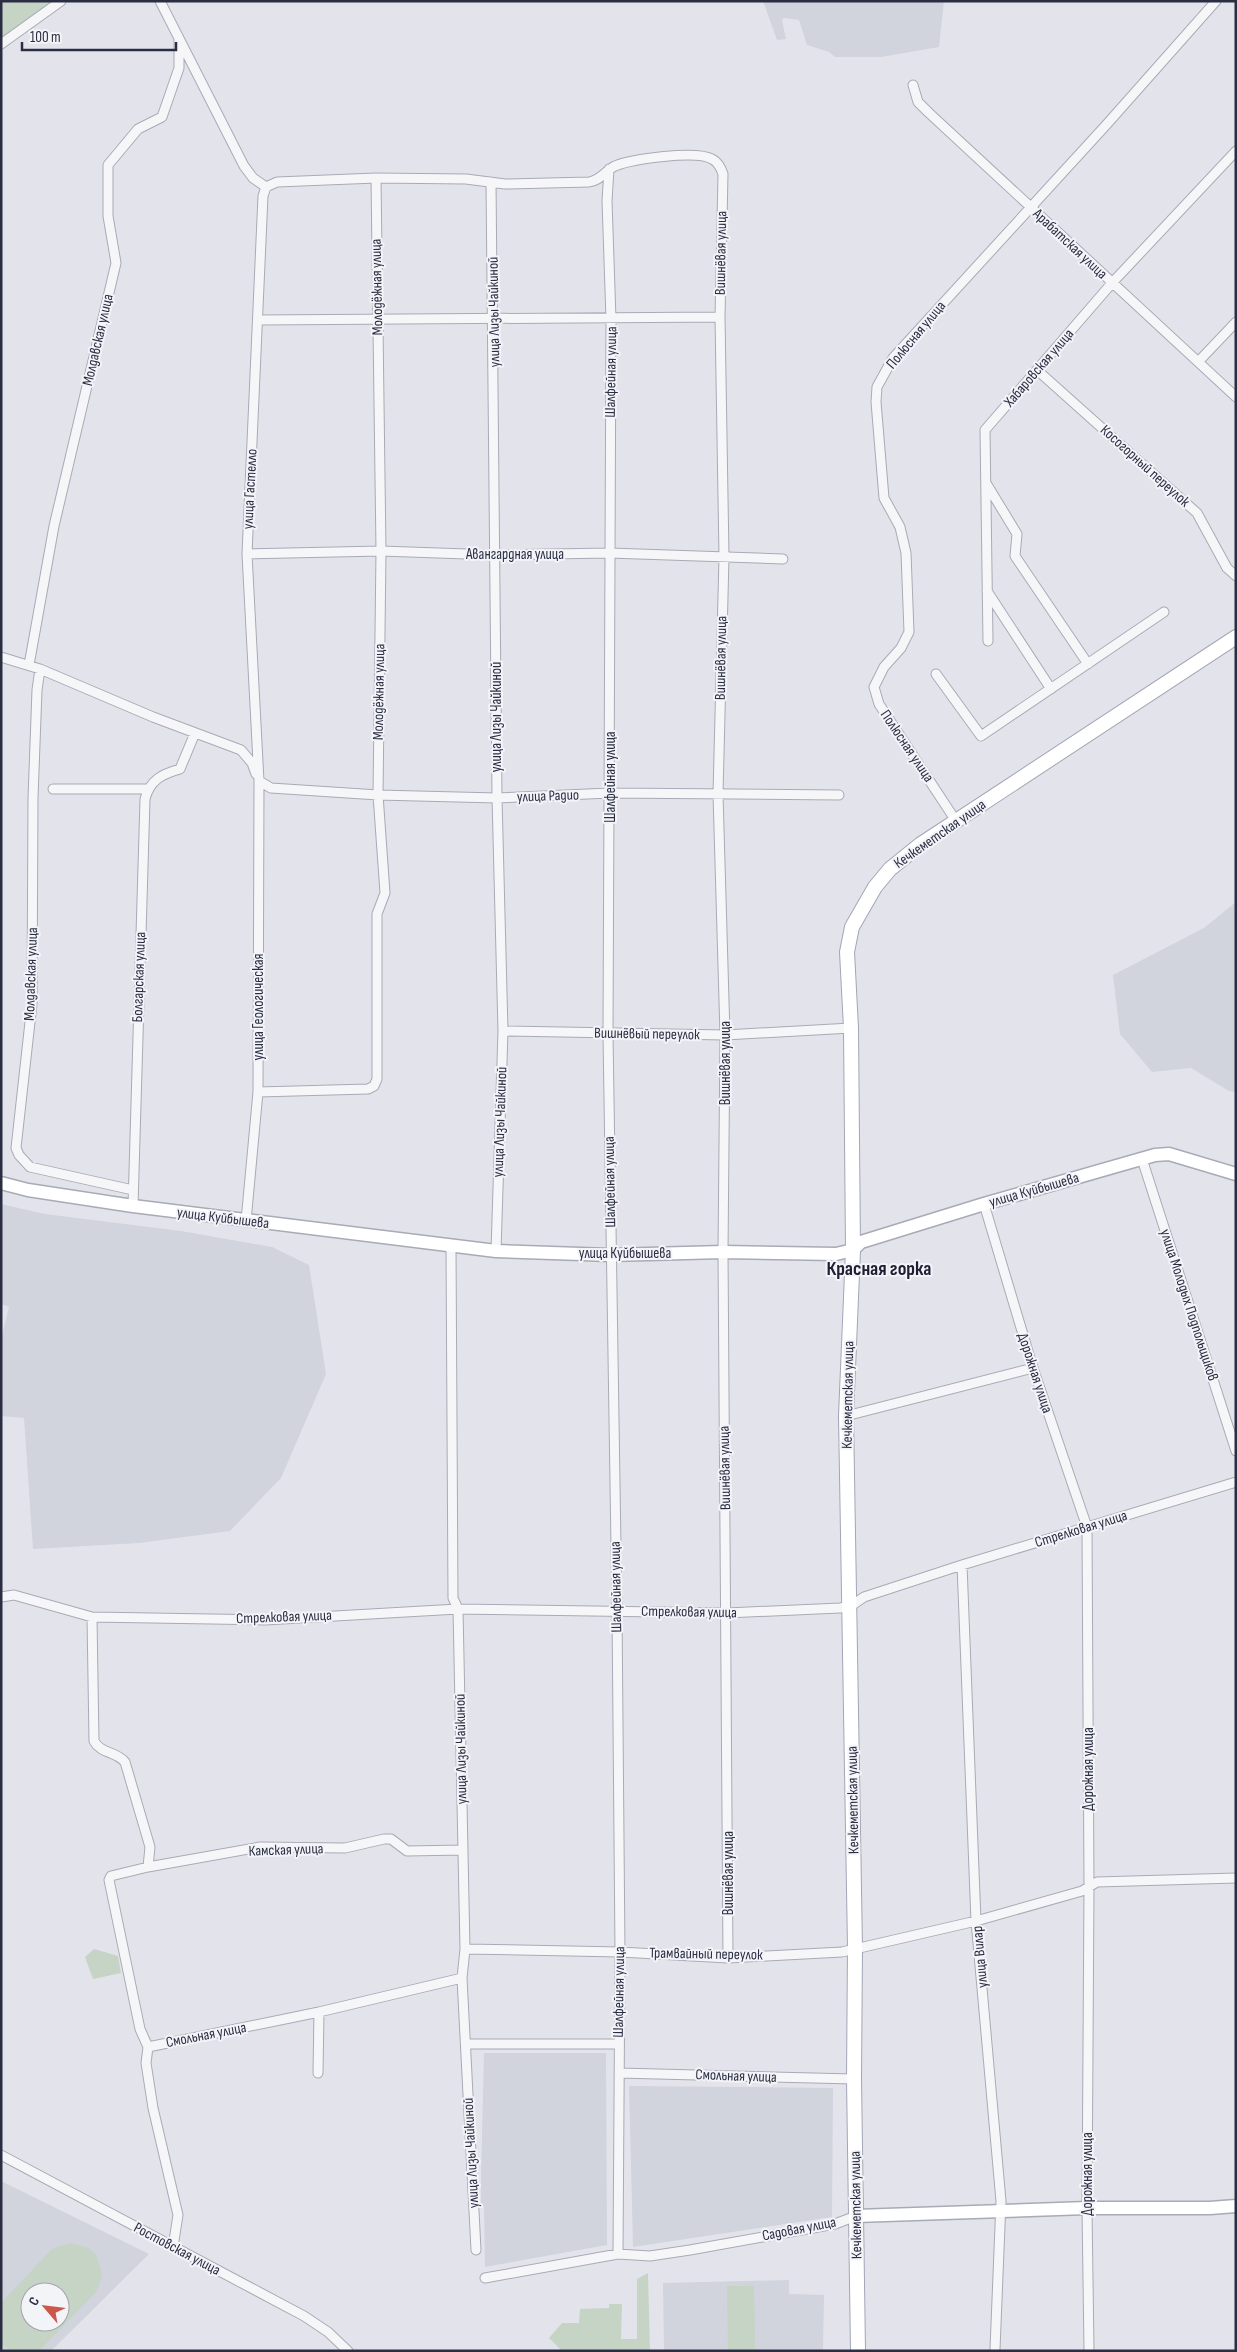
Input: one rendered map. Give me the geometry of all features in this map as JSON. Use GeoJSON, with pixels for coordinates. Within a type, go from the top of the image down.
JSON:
{"type":"FeatureCollection","features":[{"type":"Feature","properties":{"kind":"main road","name":"Кечкеметская улица"},"geometry":{"type":"LineString","coordinates":[[858,2351],[851,1606],[846,1416],[853,1250],[851,1028],[846,952],[852,927],[862,906],[890,869],[956,820],[1236,637]]}},
{"type":"Feature","properties":{"kind":"main road","name":"улица Куйбышева"},"geometry":{"type":"LineString","coordinates":[[1,1183],[28,1190],[133,1206],[451,1247],[496,1251],[610,1254],[723,1252],[836,1254],[853,1250],[861,1242],[984,1204],[1142,1159],[1169,1154],[1236,1174]]}},
{"type":"Feature","properties":{"kind":"main road","name":"Садовая улица"},"geometry":{"type":"LineString","coordinates":[[856,2216],[1087,2208],[1210,2208],[1236,2206]]}},
{"type":"Feature","properties":{"kind":"street"},"geometry":{"type":"LineString","coordinates":[[1,44],[61,1]]}},
{"type":"Feature","properties":{"kind":"street"},"geometry":{"type":"LineString","coordinates":[[160,1],[244,166],[253,178],[266,187],[277,182],[376,178],[466,179],[492,182],[589,182],[598,179],[609,169]]}},
{"type":"Feature","properties":{"kind":"street","name":"Полюсная улица"},"geometry":{"type":"LineString","coordinates":[[956,820],[879,704],[874,687],[884,667],[901,648],[909,632],[906,553],[900,527],[884,498],[876,402],[877,387],[893,358],[1216,1]]}},
{"type":"Feature","properties":{"kind":"street","name":"Молдавская улица"},"geometry":{"type":"LineString","coordinates":[[29,665],[54,526],[116,263],[108,216],[108,165],[138,129],[162,116],[179,68],[179,38]]}},
{"type":"Feature","properties":{"kind":"street","name":"Арабатская улица"},"geometry":{"type":"LineString","coordinates":[[913,85],[918,102],[928,112],[1236,397]]}},
{"type":"Feature","properties":{"kind":"street","name":"Хабаровская улица"},"geometry":{"type":"LineString","coordinates":[[988,641],[984,430],[1112,283],[1236,151]]}},
{"type":"Feature","properties":{"kind":"street","name":"Вишнёвая улица"},"geometry":{"type":"LineString","coordinates":[[609,169],[617,165],[669,155],[704,156],[712,159],[721,168],[723,174],[720,317],[724,557],[718,794],[725,1035],[723,1252],[728,1958]]}},
{"type":"Feature","properties":{"kind":"street","name":"Шалфейная улица"},"geometry":{"type":"LineString","coordinates":[[609,169],[607,200],[611,319],[608,1034],[620,1952],[618,2254]]}},
{"type":"Feature","properties":{"kind":"street","name":"Молодёжная улица"},"geometry":{"type":"LineString","coordinates":[[258,1092],[368,1089],[376,1083],[377,914],[385,893],[378,795],[381,551],[376,178]]}},
{"type":"Feature","properties":{"kind":"street","name":"улица Лизы Чайкиной"},"geometry":{"type":"LineString","coordinates":[[492,182],[497,798],[503,1031],[496,1251]]}},
{"type":"Feature","properties":{"kind":"street","name":"улица Гастелло"},"geometry":{"type":"LineString","coordinates":[[259,792],[247,554],[259,320],[263,196],[266,187]]}},
{"type":"Feature","properties":{"kind":"street"},"geometry":{"type":"LineString","coordinates":[[259,320],[494,320],[720,317]]}},
{"type":"Feature","properties":{"kind":"street"},"geometry":{"type":"LineString","coordinates":[[1198,362],[1236,322]]}},
{"type":"Feature","properties":{"kind":"street","name":"Косогорный переулок"},"geometry":{"type":"LineString","coordinates":[[1037,370],[1197,513],[1227,568],[1236,576]]}},
{"type":"Feature","properties":{"kind":"street"},"geometry":{"type":"LineString","coordinates":[[985,482],[1017,534],[1015,556],[1088,664]]}},
{"type":"Feature","properties":{"kind":"street","name":"Авангардная улица"},"geometry":{"type":"LineString","coordinates":[[247,554],[381,551],[495,555],[609,554],[783,559]]}},
{"type":"Feature","properties":{"kind":"street"},"geometry":{"type":"LineString","coordinates":[[987,591],[1051,689]]}},
{"type":"Feature","properties":{"kind":"street"},"geometry":{"type":"LineString","coordinates":[[936,674],[981,736],[1164,612]]}},
{"type":"Feature","properties":{"kind":"street"},"geometry":{"type":"LineString","coordinates":[[1,657],[40,669],[241,750],[252,763],[259,781]]}},
{"type":"Feature","properties":{"kind":"street","name":"Молдавская улица"},"geometry":{"type":"LineString","coordinates":[[40,669],[37,690],[33,798],[32,1004],[16,1148],[18,1156],[30,1166],[133,1190]]}},
{"type":"Feature","properties":{"kind":"street"},"geometry":{"type":"LineString","coordinates":[[54,789],[148,789],[161,775],[180,769],[195,733]]}},
{"type":"Feature","properties":{"kind":"street","name":"улица Радио"},"geometry":{"type":"LineString","coordinates":[[259,781],[271,788],[378,795],[497,798],[610,793],[839,795]]}},
{"type":"Feature","properties":{"kind":"street","name":"Болгарская улица"},"geometry":{"type":"LineString","coordinates":[[133,1206],[145,799],[148,789]]}},
{"type":"Feature","properties":{"kind":"street","name":"улица Геологическая"},"geometry":{"type":"LineString","coordinates":[[246,1221],[258,1092],[259,792]]}},
{"type":"Feature","properties":{"kind":"street","name":"Вишнёвый переулок"},"geometry":{"type":"LineString","coordinates":[[503,1031],[725,1035],[851,1028]]}},
{"type":"Feature","properties":{"kind":"street","name":"улица Молодых Подпольщиков"},"geometry":{"type":"LineString","coordinates":[[1142,1159],[1236,1451]]}},
{"type":"Feature","properties":{"kind":"street","name":"Дорожная улица"},"geometry":{"type":"LineString","coordinates":[[984,1204],[1033,1368],[1087,1527],[1089,1887],[1088,2351]]}},
{"type":"Feature","properties":{"kind":"street","name":"улица Лизы Чайкиной"},"geometry":{"type":"LineString","coordinates":[[451,1247],[453,1598],[458,1609],[465,1949],[462,1978],[476,2250]]}},
{"type":"Feature","properties":{"kind":"street"},"geometry":{"type":"LineString","coordinates":[[846,1416],[1033,1368]]}},
{"type":"Feature","properties":{"kind":"street","name":"Стрелковая улица"},"geometry":{"type":"LineString","coordinates":[[1,1597],[14,1595],[92,1618],[265,1620],[458,1609],[727,1613],[851,1606],[864,1597],[962,1565],[1236,1482]]}},
{"type":"Feature","properties":{"kind":"street","name":"улица Вилар"},"geometry":{"type":"LineString","coordinates":[[962,1565],[976,1921],[1001,2211],[995,2349]]}},
{"type":"Feature","properties":{"kind":"street"},"geometry":{"type":"LineString","coordinates":[[92,1618],[94,1741],[100,1748],[115,1753],[125,1762],[150,1846],[148,1867]]}},
{"type":"Feature","properties":{"kind":"street","name":"Камская улица"},"geometry":{"type":"LineString","coordinates":[[148,2047],[140,2029],[109,1880],[114,1874],[260,1847],[345,1848],[391,1839],[408,1851],[463,1850]]}},
{"type":"Feature","properties":{"kind":"street","name":"Трамвайный переулок"},"geometry":{"type":"LineString","coordinates":[[465,1949],[620,1952],[728,1958],[842,1952],[976,1921],[1082,1891],[1097,1882],[1236,1878]]}},
{"type":"Feature","properties":{"kind":"street","name":"Смольная улица"},"geometry":{"type":"LineString","coordinates":[[173,2247],[178,2215],[153,2108],[146,2063],[148,2047],[319,2012],[462,1978]]}},
{"type":"Feature","properties":{"kind":"street"},"geometry":{"type":"LineString","coordinates":[[318,2074],[319,2012]]}},
{"type":"Feature","properties":{"kind":"street"},"geometry":{"type":"LineString","coordinates":[[466,2044],[618,2044]]}},
{"type":"Feature","properties":{"kind":"street","name":"Смольная улица"},"geometry":{"type":"LineString","coordinates":[[619,2073],[854,2079]]}},
{"type":"Feature","properties":{"kind":"street","name":"Ростовская улица"},"geometry":{"type":"LineString","coordinates":[[1,2155],[304,2316],[328,2332],[348,2351]]}},
{"type":"Feature","properties":{"kind":"street","name":"Садовая улица"},"geometry":{"type":"LineString","coordinates":[[485,2278],[618,2254],[650,2256],[690,2250],[835,2224],[856,2216]]}},
{"type":"Feature","properties":{"kind":"shaded area"},"geometry":{"type":"Polygon","coordinates":[[[763,1],[944,1],[939,47],[881,57],[835,57],[829,52],[807,45],[799,20],[784,18],[782,20],[786,39],[777,40],[763,1]]]}},
{"type":"Feature","properties":{"kind":"shaded area"},"geometry":{"type":"Polygon","coordinates":[[[1236,902],[1236,1092],[1229,1091],[1191,1068],[1152,1072],[1120,1034],[1113,975],[1204,928],[1236,902]]]}},
{"type":"Feature","properties":{"kind":"shaded area"},"geometry":{"type":"Polygon","coordinates":[[[1,1204],[45,1214],[181,1231],[272,1247],[309,1265],[326,1374],[281,1478],[230,1531],[139,1543],[33,1549],[24,1418],[1,1416],[1,1340],[9,1307],[1,1304],[1,1204]]]}},
{"type":"Feature","properties":{"kind":"shaded area"},"geometry":{"type":"Polygon","coordinates":[[[484,2053],[606,2053],[607,2245],[485,2267],[484,2207],[481,2207],[484,2053]]]}},
{"type":"Feature","properties":{"kind":"shaded area"},"geometry":{"type":"Polygon","coordinates":[[[629,2086],[833,2088],[832,2217],[633,2247],[629,2086]]]}},
{"type":"Feature","properties":{"kind":"shaded area"},"geometry":{"type":"Polygon","coordinates":[[[1,2181],[149,2254],[51,2351],[1,2351],[1,2181]]]}},
{"type":"Feature","properties":{"kind":"shaded area"},"geometry":{"type":"Polygon","coordinates":[[[789,2280],[789,2294],[824,2295],[823,2351],[664,2351],[663,2283],[789,2280]]]}},
{"type":"Feature","properties":{"kind":"green space"},"geometry":{"type":"Polygon","coordinates":[[[1,1],[54,1],[1,42],[1,1]]]}},
{"type":"Feature","properties":{"kind":"green space"},"geometry":{"type":"Polygon","coordinates":[[[94,1949],[118,1956],[121,1973],[93,1979],[85,1957],[94,1949]]]}},
{"type":"Feature","properties":{"kind":"green space"},"geometry":{"type":"Polygon","coordinates":[[[70,2243],[89,2248],[96,2255],[102,2273],[96,2292],[70,2319],[70,2282],[21,2282],[52,2249],[70,2243]]]}},
{"type":"Feature","properties":{"kind":"green space"},"geometry":{"type":"Polygon","coordinates":[[[648,2273],[650,2351],[562,2351],[549,2338],[562,2323],[579,2323],[580,2309],[609,2308],[609,2304],[622,2304],[621,2339],[637,2339],[637,2279],[648,2273]]]}},
{"type":"Feature","properties":{"kind":"green space"},"geometry":{"type":"Polygon","coordinates":[[[20,2283],[20,2332],[57,2332],[40,2350],[11,2351],[1,2343],[1,2303],[20,2283]]]}},
{"type":"Feature","properties":{"kind":"green space"},"geometry":{"type":"Polygon","coordinates":[[[727,2286],[754,2286],[755,2351],[728,2351],[727,2286]]]}},
{"type":"Feature","properties":{"kind":"district","name":"Красная горка"},"geometry":{"type":"Point","coordinates":[879,1269]}}]}
